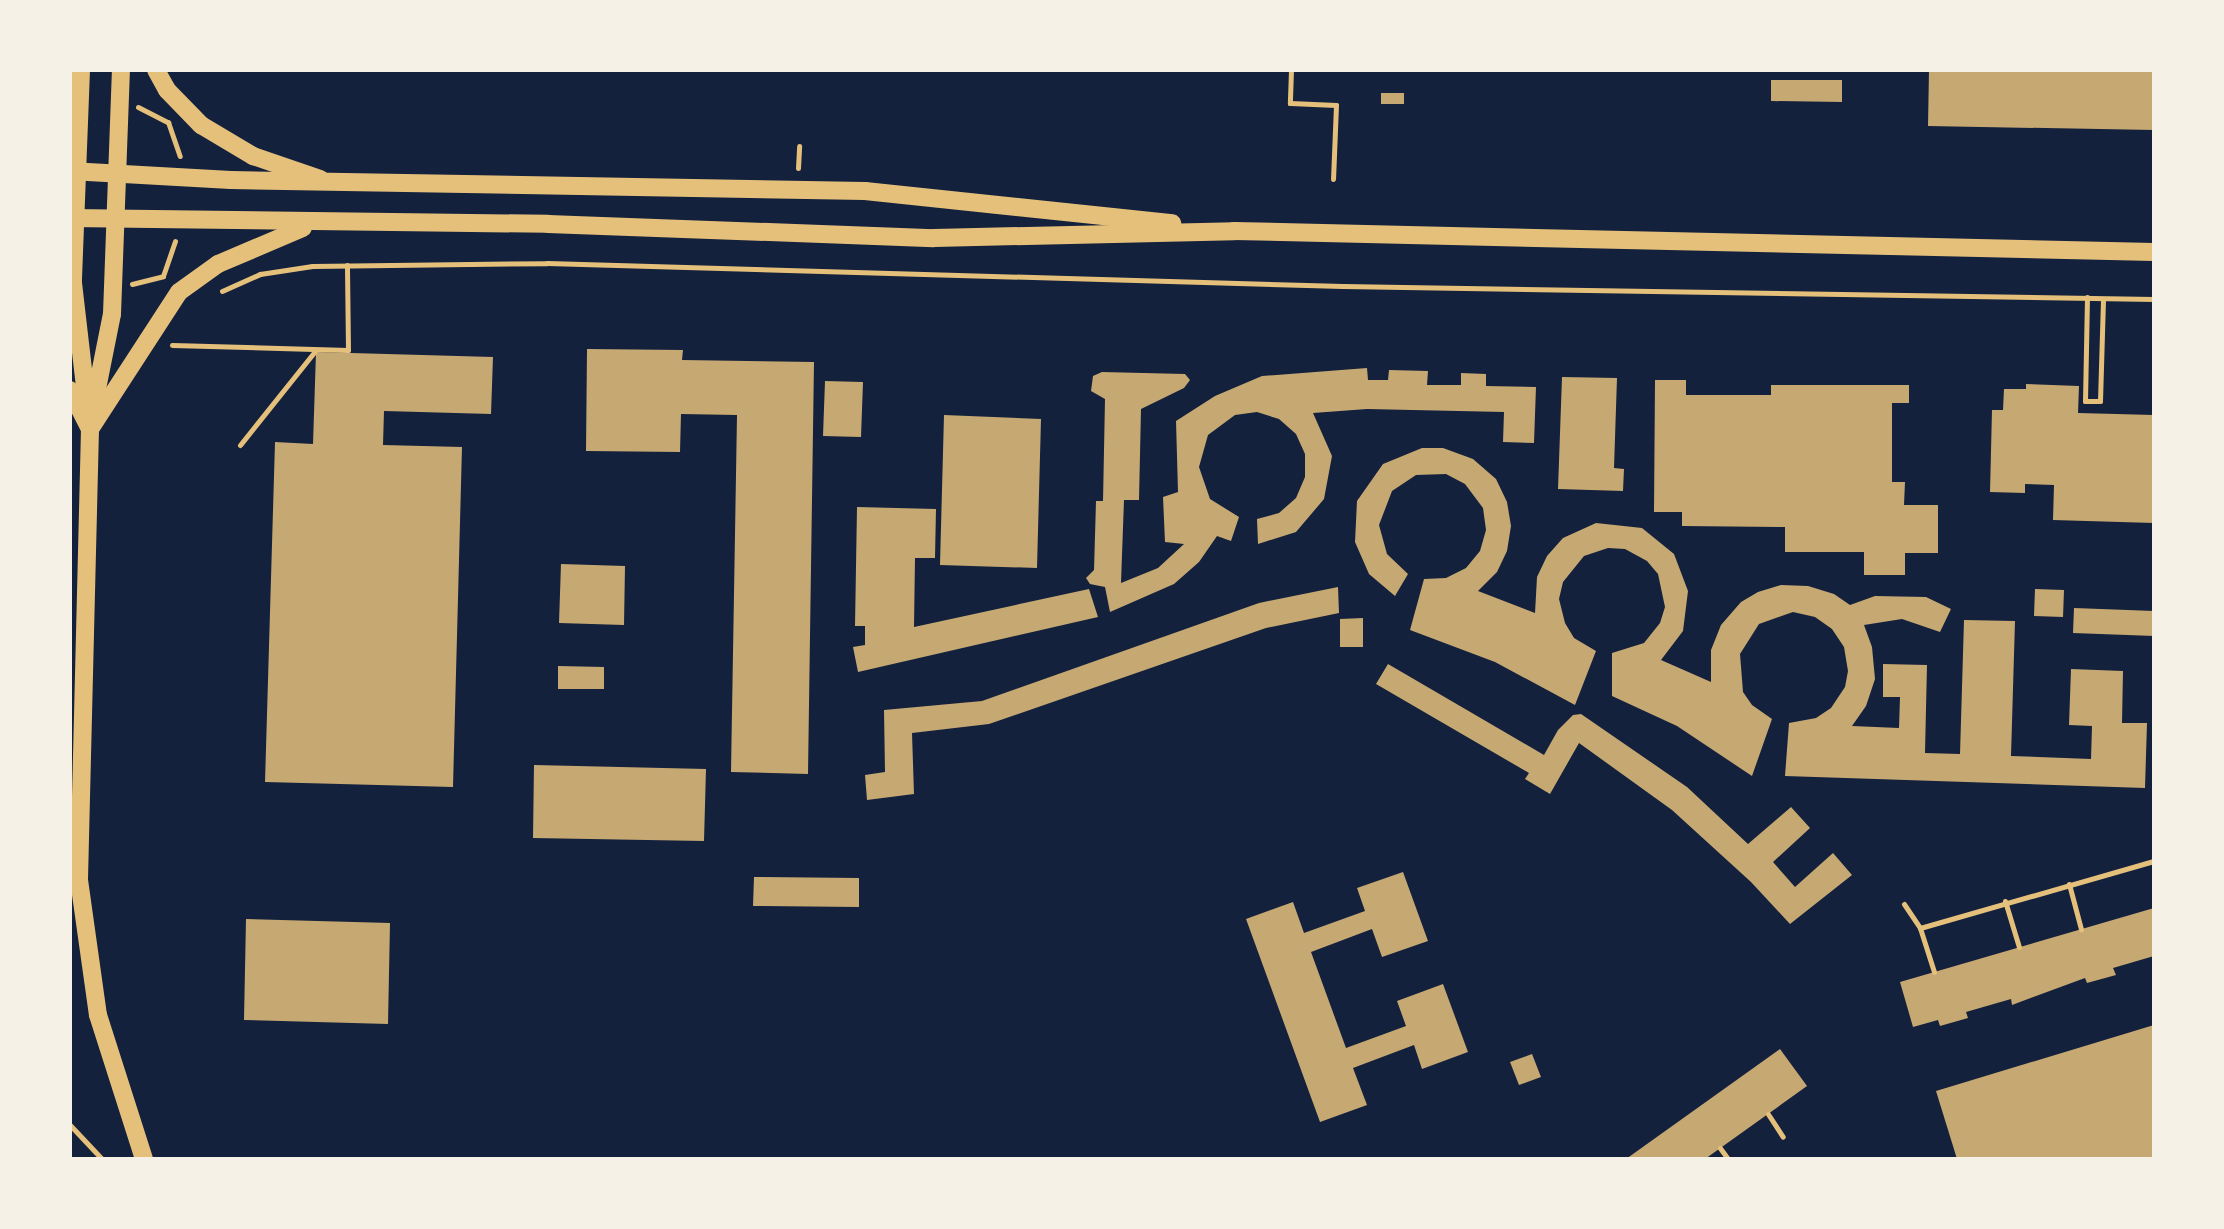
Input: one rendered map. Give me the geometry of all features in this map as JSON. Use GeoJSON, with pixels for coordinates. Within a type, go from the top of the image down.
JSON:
{"type":"FeatureCollection","features":[{"type":"Feature","properties":{"kind":"main road"},"geometry":{"type":"LineString","coordinates":[[81,70],[73,171],[74,283],[90,430],[80,892],[98,1014],[144,1159]]}},
{"type":"Feature","properties":{"kind":"main road"},"geometry":{"type":"LineString","coordinates":[[90,430],[112,314],[121,70]]}},
{"type":"Feature","properties":{"kind":"main road"},"geometry":{"type":"LineString","coordinates":[[156,70],[167,90],[202,124],[254,156],[326,181]]}},
{"type":"Feature","properties":{"kind":"main road"},"geometry":{"type":"LineString","coordinates":[[73,171],[326,181],[865,191],[1009,203],[1234,231]]}},
{"type":"Feature","properties":{"kind":"main road"},"geometry":{"type":"LineString","coordinates":[[73,218],[548,224],[934,238],[1234,231],[2154,252]]}},
{"type":"Feature","properties":{"kind":"main road"},"geometry":{"type":"LineString","coordinates":[[90,430],[179,292],[218,264],[314,224]]}},
{"type":"Feature","properties":{"kind":"main road"},"geometry":{"type":"LineString","coordinates":[[70,390],[90,430]]}},
{"type":"Feature","properties":{"kind":"path"},"geometry":{"type":"LineString","coordinates":[[1291,70],[1290,104],[1336,104],[1333,179]]}},
{"type":"Feature","properties":{"kind":"path"},"geometry":{"type":"LineString","coordinates":[[211,297],[260,274],[347,265],[547,263],[1701,294],[2154,300]]}},
{"type":"Feature","properties":{"kind":"path"},"geometry":{"type":"LineString","coordinates":[[167,345],[348,350],[347,265]]}},
{"type":"Feature","properties":{"kind":"path"},"geometry":{"type":"LineString","coordinates":[[2087,297],[2084,401],[2100,402],[2103,298]]}},
{"type":"Feature","properties":{"kind":"path"},"geometry":{"type":"LineString","coordinates":[[240,445],[315,351]]}},
{"type":"Feature","properties":{"kind":"path"},"geometry":{"type":"LineString","coordinates":[[1920,928],[2005,900],[2154,861]]}},
{"type":"Feature","properties":{"kind":"path"},"geometry":{"type":"LineString","coordinates":[[2068,883],[2081,929]]}},
{"type":"Feature","properties":{"kind":"path"},"geometry":{"type":"LineString","coordinates":[[2005,900],[2020,947]]}},
{"type":"Feature","properties":{"kind":"path"},"geometry":{"type":"LineString","coordinates":[[1904,904],[1920,928],[1934,972]]}},
{"type":"Feature","properties":{"kind":"path"},"geometry":{"type":"LineString","coordinates":[[1768,1114],[1783,1137]]}},
{"type":"Feature","properties":{"kind":"path"},"geometry":{"type":"LineString","coordinates":[[70,1125],[102,1159]]}},
{"type":"Feature","properties":{"kind":"path"},"geometry":{"type":"LineString","coordinates":[[1720,1148],[1728,1159]]}},
{"type":"Feature","properties":{"kind":"building"},"geometry":{"type":"Polygon","coordinates":[[[1929,70],[2154,70],[2154,130],[1928,126],[1929,70]]]}},
{"type":"Feature","properties":{"kind":"building"},"geometry":{"type":"Polygon","coordinates":[[[1771,80],[1842,80],[1842,102],[1771,101],[1771,80]]]}},
{"type":"Feature","properties":{"kind":"building"},"geometry":{"type":"Polygon","coordinates":[[[1381,93],[1404,93],[1404,104],[1381,104],[1381,93]]]}},
{"type":"Feature","properties":{"kind":"building"},"geometry":{"type":"Polygon","coordinates":[[[587,349],[683,350],[682,360],[814,362],[808,774],[731,772],[737,415],[681,414],[680,452],[586,451],[587,349]]]}},
{"type":"Feature","properties":{"kind":"building"},"geometry":{"type":"Polygon","coordinates":[[[316,352],[493,357],[491,414],[384,411],[383,445],[462,447],[453,787],[265,782],[275,442],[313,444],[316,352]]]}},
{"type":"Feature","properties":{"kind":"building"},"geometry":{"type":"Polygon","coordinates":[[[1367,368],[1368,380],[1388,380],[1389,370],[1428,371],[1427,385],[1461,385],[1461,373],[1486,374],[1486,386],[1536,387],[1534,443],[1503,442],[1504,412],[1367,409],[1313,413],[1332,456],[1324,499],[1296,532],[1258,544],[1257,519],[1279,513],[1296,498],[1305,477],[1305,454],[1296,434],[1279,419],[1257,412],[1235,415],[1208,435],[1199,467],[1210,499],[1239,517],[1231,541],[1217,536],[1199,562],[1174,584],[1110,612],[1105,587],[1090,584],[1086,578],[1094,570],[1096,501],[1103,501],[1105,399],[1091,391],[1093,376],[1102,372],[1185,374],[1190,380],[1184,388],[1141,409],[1139,500],[1124,500],[1121,583],[1158,568],[1184,544],[1165,542],[1163,497],[1178,492],[1176,421],[1215,396],[1262,376],[1367,368]]]}},
{"type":"Feature","properties":{"kind":"building"},"geometry":{"type":"Polygon","coordinates":[[[1562,377],[1617,378],[1614,468],[1624,469],[1623,491],[1558,489],[1562,377]]]}},
{"type":"Feature","properties":{"kind":"building"},"geometry":{"type":"Polygon","coordinates":[[[1655,380],[1686,380],[1686,395],[1771,395],[1771,385],[1909,385],[1909,403],[1892,403],[1892,482],[1905,482],[1904,505],[1938,505],[1938,553],[1905,553],[1905,575],[1864,575],[1864,552],[1785,552],[1785,527],[1682,526],[1682,512],[1654,512],[1655,380]]]}},
{"type":"Feature","properties":{"kind":"building"},"geometry":{"type":"Polygon","coordinates":[[[825,381],[863,382],[861,437],[823,436],[825,381]]]}},
{"type":"Feature","properties":{"kind":"building"},"geometry":{"type":"Polygon","coordinates":[[[2026,384],[2079,386],[2078,413],[2154,415],[2154,523],[2053,520],[2054,485],[2025,484],[2025,493],[1990,492],[1992,410],[2003,410],[2004,389],[2026,389],[2026,384]]]}},
{"type":"Feature","properties":{"kind":"building"},"geometry":{"type":"Polygon","coordinates":[[[944,415],[1041,419],[1037,568],[940,565],[944,415]]]}},
{"type":"Feature","properties":{"kind":"building"},"geometry":{"type":"Polygon","coordinates":[[[1422,448],[1443,448],[1473,459],[1496,479],[1507,502],[1511,526],[1507,551],[1497,572],[1478,591],[1535,613],[1537,577],[1547,556],[1563,538],[1596,523],[1642,528],[1674,554],[1688,591],[1683,631],[1661,660],[1711,682],[1711,650],[1721,625],[1741,602],[1758,592],[1781,585],[1808,586],[1834,594],[1850,605],[1875,596],[1926,597],[1951,609],[1940,632],[1902,619],[1864,625],[1872,647],[1875,679],[1866,706],[1852,726],[1899,728],[1900,697],[1883,697],[1883,664],[1927,665],[1925,753],[1960,754],[1964,620],[2015,621],[2011,756],[2091,759],[2092,726],[2069,725],[2071,669],[2123,671],[2122,723],[2147,723],[2145,788],[1785,776],[1789,723],[1816,718],[1831,708],[1845,687],[1848,671],[1844,647],[1832,629],[1815,617],[1793,612],[1759,624],[1740,654],[1743,692],[1752,705],[1772,719],[1752,776],[1677,726],[1612,696],[1612,653],[1644,643],[1660,623],[1665,607],[1658,574],[1647,561],[1625,549],[1608,548],[1584,556],[1563,582],[1559,599],[1565,623],[1574,638],[1596,651],[1575,705],[1495,662],[1410,630],[1424,579],[1446,578],[1466,568],[1480,551],[1486,530],[1483,508],[1465,484],[1446,474],[1416,475],[1392,491],[1379,525],[1387,554],[1408,574],[1395,596],[1369,574],[1355,542],[1357,501],[1383,464],[1422,448]]]}},
{"type":"Feature","properties":{"kind":"building"},"geometry":{"type":"Polygon","coordinates":[[[857,507],[936,509],[935,558],[915,558],[914,627],[1089,589],[1098,617],[858,672],[853,647],[865,645],[865,626],[855,626],[857,507]]]}},
{"type":"Feature","properties":{"kind":"building"},"geometry":{"type":"Polygon","coordinates":[[[561,564],[625,566],[624,625],[559,623],[561,564]]]}},
{"type":"Feature","properties":{"kind":"building"},"geometry":{"type":"Polygon","coordinates":[[[1338,587],[1339,613],[1266,628],[989,724],[912,733],[914,794],[867,800],[865,775],[885,772],[884,710],[982,701],[1259,603],[1338,587]]]}},
{"type":"Feature","properties":{"kind":"building"},"geometry":{"type":"Polygon","coordinates":[[[2035,589],[2064,590],[2063,617],[2034,616],[2035,589]]]}},
{"type":"Feature","properties":{"kind":"building"},"geometry":{"type":"Polygon","coordinates":[[[2074,608],[2154,611],[2154,636],[2073,633],[2074,608]]]}},
{"type":"Feature","properties":{"kind":"building"},"geometry":{"type":"Polygon","coordinates":[[[1363,618],[1363,647],[1340,647],[1340,619],[1363,618]]]}},
{"type":"Feature","properties":{"kind":"building"},"geometry":{"type":"Polygon","coordinates":[[[1388,664],[1544,755],[1558,730],[1573,715],[1581,714],[1687,787],[1748,844],[1791,807],[1810,828],[1773,862],[1795,887],[1833,853],[1852,875],[1790,924],[1751,882],[1672,810],[1579,743],[1550,794],[1525,779],[1529,773],[1376,684],[1388,664]]]}},
{"type":"Feature","properties":{"kind":"building"},"geometry":{"type":"Polygon","coordinates":[[[558,666],[604,667],[604,689],[558,689],[558,666]]]}},
{"type":"Feature","properties":{"kind":"building"},"geometry":{"type":"Polygon","coordinates":[[[534,765],[706,769],[704,841],[533,838],[534,765]]]}},
{"type":"Feature","properties":{"kind":"building"},"geometry":{"type":"Polygon","coordinates":[[[1403,872],[1428,941],[1382,957],[1372,929],[1311,952],[1346,1048],[1406,1026],[1397,1001],[1443,984],[1468,1052],[1422,1069],[1414,1045],[1353,1068],[1367,1105],[1320,1122],[1246,919],[1293,902],[1304,933],[1365,911],[1357,888],[1403,872]]]}},
{"type":"Feature","properties":{"kind":"building"},"geometry":{"type":"Polygon","coordinates":[[[754,877],[859,878],[859,907],[753,906],[754,877]]]}},
{"type":"Feature","properties":{"kind":"building"},"geometry":{"type":"Polygon","coordinates":[[[2154,908],[2154,956],[2113,968],[2116,975],[2087,983],[2085,978],[2012,1005],[2011,999],[1966,1012],[1968,1018],[1940,1026],[1938,1020],[1913,1027],[1900,982],[2154,908]]]}},
{"type":"Feature","properties":{"kind":"building"},"geometry":{"type":"Polygon","coordinates":[[[246,919],[390,923],[388,1024],[244,1020],[246,919]]]}},
{"type":"Feature","properties":{"kind":"building"},"geometry":{"type":"Polygon","coordinates":[[[2154,1025],[2154,1159],[1957,1159],[1936,1091],[2154,1025]]]}},
{"type":"Feature","properties":{"kind":"building"},"geometry":{"type":"Polygon","coordinates":[[[1780,1049],[1807,1086],[1705,1159],[1626,1159],[1780,1049]]]}},
{"type":"Feature","properties":{"kind":"building"},"geometry":{"type":"Polygon","coordinates":[[[1532,1054],[1541,1077],[1519,1085],[1510,1062],[1532,1054]]]}}]}
